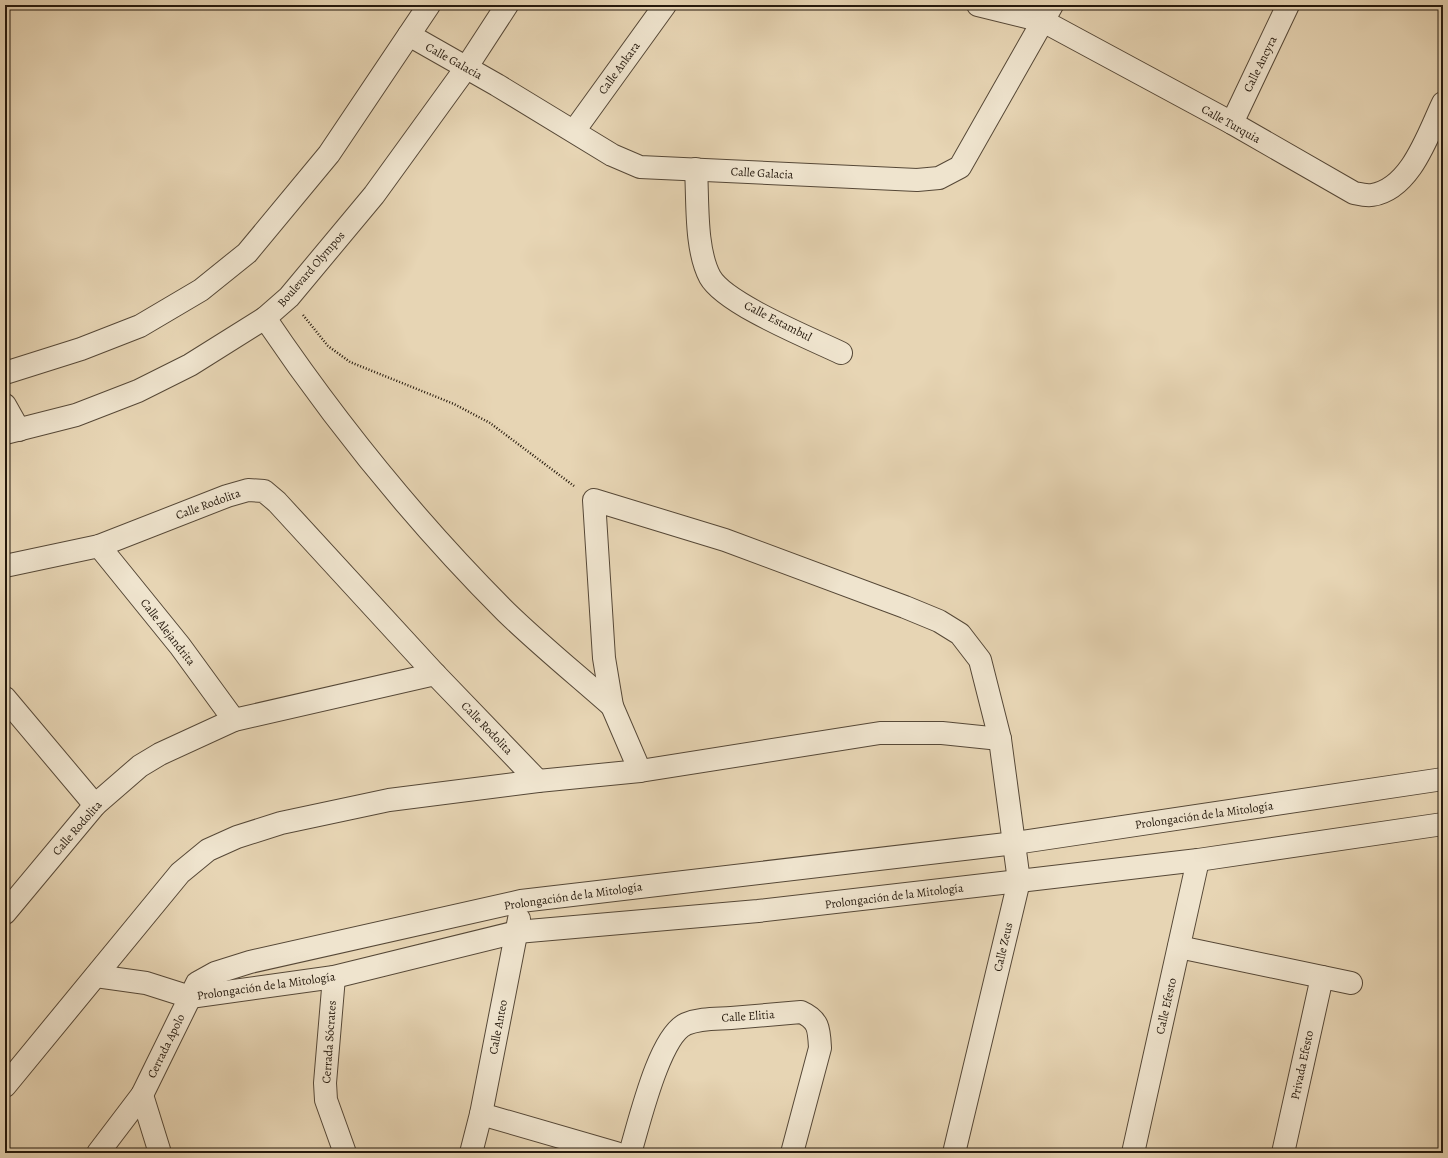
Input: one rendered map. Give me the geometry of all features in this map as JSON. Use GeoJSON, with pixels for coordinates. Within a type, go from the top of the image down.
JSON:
{"type":"FeatureCollection","features":[{"type":"Feature","properties":{"kind":"street"},"geometry":{"type":"LineString","coordinates":[[5,373],[81,349],[140,326],[201,290],[247,253],[329,154],[429,5]]}},
{"type":"Feature","properties":{"kind":"street","name":"Boulevard Olympos"},"geometry":{"type":"LineString","coordinates":[[12,431],[76,415],[138,392],[190,365],[265,318],[289,297],[374,195],[466,68],[507,5]]}},
{"type":"Feature","properties":{"kind":"street","name":"Calle Ankara"},"geometry":{"type":"LineString","coordinates":[[574,131],[665,5]]}},
{"type":"Feature","properties":{"kind":"street","name":"Calle Turquia"},"geometry":{"type":"LineString","coordinates":[[978,5],[1048,13],[1232,124],[1335,184],[1354,193],[1372,195],[1394,187],[1409,172],[1443,103]]}},
{"type":"Feature","properties":{"kind":"street","name":"Calle Ancyra"},"geometry":{"type":"LineString","coordinates":[[1232,124],[1288,5]]}},
{"type":"Feature","properties":{"kind":"street","name":"Calle Galacia"},"geometry":{"type":"LineString","coordinates":[[409,35],[574,131],[612,155],[640,167],[917,180],[939,178],[960,167],[1048,13]]}},
{"type":"Feature","properties":{"kind":"street","name":"Calle Estambul"},"geometry":{"type":"LineString","coordinates":[[696,169],[701,248],[711,278],[724,291],[750,309],[841,353]]}},
{"type":"Feature","properties":{"kind":"street"},"geometry":{"type":"LineString","coordinates":[[265,318],[297,365],[370,462],[408,507],[506,612],[612,706]]}},
{"type":"Feature","properties":{"kind":"street"},"geometry":{"type":"LineString","coordinates":[[5,405],[12,431]]}},
{"type":"Feature","properties":{"kind":"street","name":"Calle Rodolita"},"geometry":{"type":"LineString","coordinates":[[5,566],[99,546],[227,496],[248,490],[264,491],[277,502],[435,674],[538,781]]}},
{"type":"Feature","properties":{"kind":"street"},"geometry":{"type":"LineString","coordinates":[[594,500],[604,658],[612,706],[640,771]]}},
{"type":"Feature","properties":{"kind":"street","name":"Calle Zeus"},"geometry":{"type":"LineString","coordinates":[[594,500],[725,540],[939,621],[960,634],[980,660],[1000,739],[1015,842],[1019,882],[954,1153]]}},
{"type":"Feature","properties":{"kind":"street","name":"Calle Alejandrita"},"geometry":{"type":"LineString","coordinates":[[99,546],[180,646],[234,720]]}},
{"type":"Feature","properties":{"kind":"street","name":"Calle Rodolita"},"geometry":{"type":"LineString","coordinates":[[5,913],[95,805],[140,766],[160,754],[234,720],[435,674]]}},
{"type":"Feature","properties":{"kind":"street"},"geometry":{"type":"LineString","coordinates":[[5,698],[95,805]]}},
{"type":"Feature","properties":{"kind":"street"},"geometry":{"type":"LineString","coordinates":[[5,1086],[180,873],[208,850],[231,839],[281,823],[389,800],[538,781],[640,771],[880,733],[942,733],[1000,739]]}},
{"type":"Feature","properties":{"kind":"street","name":"Prolongación de la Mitología"},"geometry":{"type":"LineString","coordinates":[[190,997],[197,983],[215,973],[250,962],[521,901],[1015,842],[1443,779]]}},
{"type":"Feature","properties":{"kind":"street","name":"Prolongación de la Mitología"},"geometry":{"type":"LineString","coordinates":[[190,997],[334,977],[517,932],[758,911],[1019,882],[1198,860],[1443,824]]}},
{"type":"Feature","properties":{"kind":"street","name":"Calle Efesto"},"geometry":{"type":"LineString","coordinates":[[1133,1153],[1198,860]]}},
{"type":"Feature","properties":{"kind":"street","name":"Calle Anteo"},"geometry":{"type":"LineString","coordinates":[[471,1153],[481,1114],[517,932],[521,901]]}},
{"type":"Feature","properties":{"kind":"street"},"geometry":{"type":"LineString","coordinates":[[1179,947],[1351,983]]}},
{"type":"Feature","properties":{"kind":"street"},"geometry":{"type":"LineString","coordinates":[[96,976],[146,983],[190,997]]}},
{"type":"Feature","properties":{"kind":"street","name":"Cerrada Sócrates"},"geometry":{"type":"LineString","coordinates":[[334,977],[325,1083],[326,1100],[345,1153]]}},
{"type":"Feature","properties":{"kind":"street","name":"Privada Efesto"},"geometry":{"type":"LineString","coordinates":[[1283,1153],[1322,977]]}},
{"type":"Feature","properties":{"kind":"street","name":"Cerrada Apolo"},"geometry":{"type":"LineString","coordinates":[[98,1153],[142,1095],[190,997]]}},
{"type":"Feature","properties":{"kind":"street","name":"Calle Elitia"},"geometry":{"type":"LineString","coordinates":[[630,1153],[657,1068],[670,1039],[678,1030],[686,1024],[702,1020],[801,1012],[810,1016],[816,1023],[819,1031],[820,1048],[792,1153]]}},
{"type":"Feature","properties":{"kind":"street"},"geometry":{"type":"LineString","coordinates":[[142,1095],[160,1153]]}},
{"type":"Feature","properties":{"kind":"street"},"geometry":{"type":"LineString","coordinates":[[481,1114],[616,1153]]}},
{"type":"Feature","properties":{"kind":"path"},"geometry":{"type":"LineString","coordinates":[[289,297],[328,346],[350,362],[454,404],[490,423],[594,500]]}}]}
